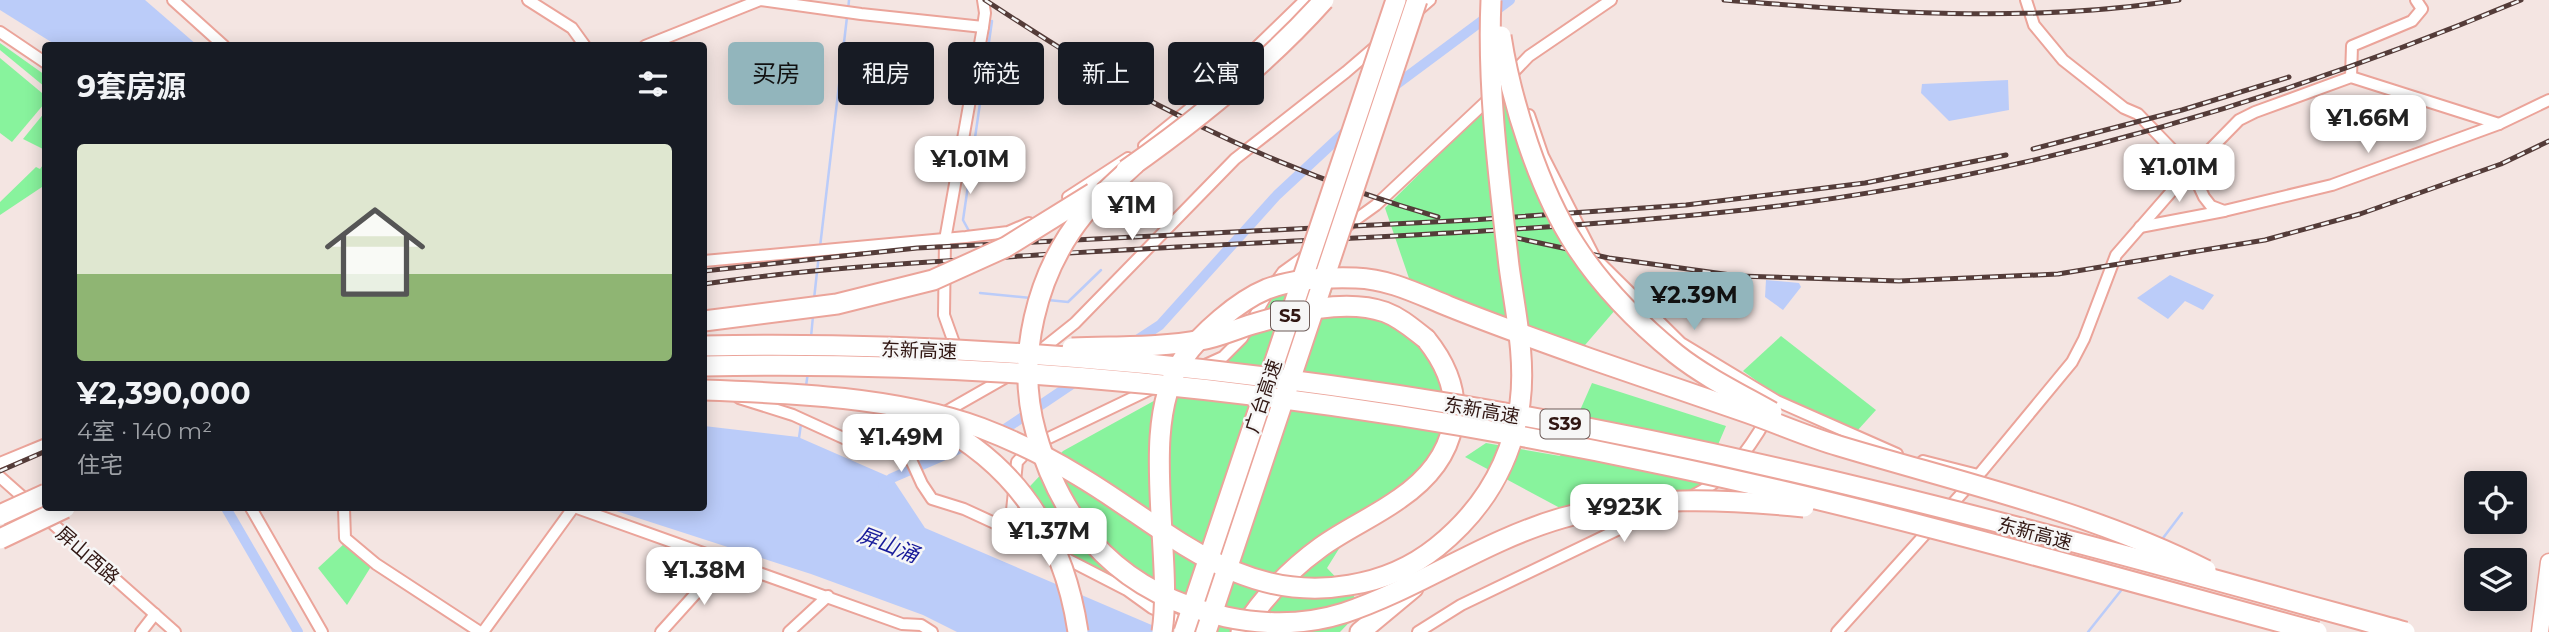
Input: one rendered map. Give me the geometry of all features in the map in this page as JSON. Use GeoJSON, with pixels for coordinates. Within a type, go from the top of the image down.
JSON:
{"type":"FeatureCollection","features":[{"type":"Feature","properties":{"kind":"highway"},"geometry":{"type":"LineString","coordinates":[[707,321],[837,304],[933,280],[1006,247],[1074,206],[1181,131],[1291,37],[1324,0]]}},
{"type":"Feature","properties":{"kind":"highway","name":"广台高速"},"geometry":{"type":"LineString","coordinates":[[1184,632],[1396,0]]}},
{"type":"Feature","properties":{"kind":"highway","name":"广台高速"},"geometry":{"type":"LineString","coordinates":[[1203,632],[1417,0]]}},
{"type":"Feature","properties":{"kind":"highway"},"geometry":{"type":"LineString","coordinates":[[707,388],[812,396],[901,408],[967,423],[1035,451],[1081,477],[1192,551],[1260,582],[1313,589],[1355,584],[1401,570],[1432,551],[1466,521],[1493,484],[1511,443],[1521,398],[1521,355],[1503,210],[1490,51],[1490,0]]}},
{"type":"Feature","properties":{"kind":"highway"},"geometry":{"type":"LineString","coordinates":[[1497,0],[1505,65],[1524,132],[1560,219],[1591,269],[1650,332],[1678,356],[1828,443]]}},
{"type":"Feature","properties":{"kind":"highway"},"geometry":{"type":"LineString","coordinates":[[1135,164],[1084,213],[1062,246],[1043,284],[1032,321],[1028,387],[1032,418],[1043,458],[1079,527],[1121,571],[1145,587],[1187,607],[1241,620],[1290,622],[1344,613],[1534,527],[1586,512],[1646,502],[1701,499],[1744,501],[1892,517]]}},
{"type":"Feature","properties":{"kind":"highway"},"geometry":{"type":"LineString","coordinates":[[1162,632],[1165,595],[1160,454],[1163,418],[1171,383],[1190,350],[1219,321],[1266,290],[1290,283],[1342,278],[1385,282],[1533,339],[1828,443],[2041,506],[2134,537],[2243,588]]}},
{"type":"Feature","properties":{"kind":"highway"},"geometry":{"type":"LineString","coordinates":[[991,352],[1204,340],[1291,314],[1343,307],[1366,307],[1385,312],[1404,321],[1426,339],[1447,371],[1455,412],[1447,444],[1421,481],[1402,498],[1323,545],[1306,559],[1268,596],[1241,632]]}},
{"type":"Feature","properties":{"kind":"highway","name":"东新高速"},"geometry":{"type":"LineString","coordinates":[[707,346],[768,345],[991,352],[1242,375],[1357,390],[1548,421],[1789,471],[2405,632]]}},
{"type":"Feature","properties":{"kind":"highway","name":"东新高速"},"geometry":{"type":"LineString","coordinates":[[707,366],[925,368],[1102,380],[1273,399],[1445,424],[1695,471],[1892,517],[2317,632]]}},
{"type":"Feature","properties":{"kind":"highway"},"geometry":{"type":"LineString","coordinates":[[901,408],[963,439],[989,459],[1021,491],[1057,550],[1068,581],[1078,632]]}},
{"type":"Feature","properties":{"kind":"highway"},"geometry":{"type":"LineString","coordinates":[[0,515],[42,496]]}},
{"type":"Feature","properties":{"kind":"highway"},"geometry":{"type":"LineString","coordinates":[[0,539],[59,511]]}},
{"type":"Feature","properties":{"kind":"highway"},"geometry":{"type":"LineString","coordinates":[[1360,632],[1434,573]]}},
{"type":"Feature","properties":{"kind":"main road"},"geometry":{"type":"LineString","coordinates":[[2540,632],[2549,562]]}},
{"type":"Feature","properties":{"kind":"main road"},"geometry":{"type":"LineString","coordinates":[[2546,632],[2549,625]]}},
{"type":"Feature","properties":{"kind":"street"},"geometry":{"type":"LineString","coordinates":[[173,0],[220,42]]}},
{"type":"Feature","properties":{"kind":"street"},"geometry":{"type":"LineString","coordinates":[[528,0],[572,28],[582,42]]}},
{"type":"Feature","properties":{"kind":"street"},"geometry":{"type":"LineString","coordinates":[[655,42],[760,0],[983,27]]}},
{"type":"Feature","properties":{"kind":"street"},"geometry":{"type":"LineString","coordinates":[[974,396],[944,315],[945,240],[983,27],[983,0]]}},
{"type":"Feature","properties":{"kind":"street"},"geometry":{"type":"LineString","coordinates":[[707,261],[945,240],[1008,232],[1027,225],[1133,155],[1208,94],[1305,0]]}},
{"type":"Feature","properties":{"kind":"street"},"geometry":{"type":"LineString","coordinates":[[707,389],[793,415],[850,440],[903,436],[1006,378],[1075,323],[1235,159],[1346,72],[1430,0]]}},
{"type":"Feature","properties":{"kind":"street"},"geometry":{"type":"LineString","coordinates":[[1010,530],[1017,462],[1032,446],[1095,414],[1223,357],[1242,338],[1283,272],[1376,205],[1471,118],[1529,56],[1611,0]]}},
{"type":"Feature","properties":{"kind":"street"},"geometry":{"type":"LineString","coordinates":[[2026,0],[2034,25],[2063,60],[2124,108],[2138,114],[2191,169],[2211,206],[2224,211]]}},
{"type":"Feature","properties":{"kind":"street"},"geometry":{"type":"LineString","coordinates":[[2351,76],[2353,46],[2412,21],[2422,9],[2416,0]]}},
{"type":"Feature","properties":{"kind":"street"},"geometry":{"type":"LineString","coordinates":[[0,32],[42,59]]}},
{"type":"Feature","properties":{"kind":"street"},"geometry":{"type":"LineString","coordinates":[[1514,72],[1543,156],[1595,258],[1681,343],[1777,401],[1890,452],[1978,475]]}},
{"type":"Feature","properties":{"kind":"street"},"geometry":{"type":"LineString","coordinates":[[1837,632],[1978,475],[2072,362],[2084,339],[2116,255],[2191,169],[2239,120],[2255,111],[2351,76],[2499,124]]}},
{"type":"Feature","properties":{"kind":"street"},"geometry":{"type":"LineString","coordinates":[[2140,227],[2224,211],[2332,185],[2499,124],[2549,100]]}},
{"type":"Feature","properties":{"kind":"street"},"geometry":{"type":"LineString","coordinates":[[1418,632],[1461,605],[1713,486],[1751,447],[1777,401]]}},
{"type":"Feature","properties":{"kind":"street"},"geometry":{"type":"LineString","coordinates":[[903,436],[922,484],[928,495],[937,502],[964,509],[1010,530],[1126,590],[1152,608],[1203,632]]}},
{"type":"Feature","properties":{"kind":"street"},"geometry":{"type":"LineString","coordinates":[[0,463],[42,446]]}},
{"type":"Feature","properties":{"kind":"street","name":"屏山西路"},"geometry":{"type":"LineString","coordinates":[[0,477],[5,490],[175,632]]}},
{"type":"Feature","properties":{"kind":"street"},"geometry":{"type":"LineString","coordinates":[[253,511],[322,632]]}},
{"type":"Feature","properties":{"kind":"street"},"geometry":{"type":"LineString","coordinates":[[344,511],[345,538],[376,564],[481,632],[573,511]]}},
{"type":"Feature","properties":{"kind":"street"},"geometry":{"type":"LineString","coordinates":[[583,511],[828,596],[904,629],[920,625],[932,632]]}},
{"type":"Feature","properties":{"kind":"street"},"geometry":{"type":"LineString","coordinates":[[661,632],[724,561]]}},
{"type":"Feature","properties":{"kind":"street"},"geometry":{"type":"LineString","coordinates":[[789,632],[828,596]]}},
{"type":"Feature","properties":{"kind":"street"},"geometry":{"type":"LineString","coordinates":[[141,632],[155,614]]}},
{"type":"Feature","properties":{"kind":"green space"},"geometry":{"type":"Polygon","coordinates":[[[0,43],[42,73],[42,85],[0,50],[0,43]]]}},
{"type":"Feature","properties":{"kind":"green space"},"geometry":{"type":"Polygon","coordinates":[[[0,58],[42,93],[42,106],[12,142],[0,133],[0,58]]]}},
{"type":"Feature","properties":{"kind":"green space"},"geometry":{"type":"Polygon","coordinates":[[[1503,91],[1616,309],[1573,359],[1412,287],[1385,208],[1503,91]]]}},
{"type":"Feature","properties":{"kind":"green space"},"geometry":{"type":"Polygon","coordinates":[[[42,116],[42,148],[23,139],[42,116]]]}},
{"type":"Feature","properties":{"kind":"green space"},"geometry":{"type":"Polygon","coordinates":[[[42,166],[42,187],[0,215],[0,202],[36,167],[40,169],[42,166]]]}},
{"type":"Feature","properties":{"kind":"green space"},"geometry":{"type":"Polygon","coordinates":[[[1350,233],[1329,300],[1401,327],[1436,362],[1447,392],[1440,446],[1409,486],[1360,515],[1327,568],[1364,607],[1340,632],[1215,632],[1016,526],[1018,499],[1063,451],[1228,360],[1248,340],[1274,296],[1350,233]]]}},
{"type":"Feature","properties":{"kind":"green space"},"geometry":{"type":"Polygon","coordinates":[[[1781,336],[1876,410],[1857,431],[1779,397],[1743,371],[1781,336]]]}},
{"type":"Feature","properties":{"kind":"green space"},"geometry":{"type":"Polygon","coordinates":[[[1592,383],[1726,426],[1699,489],[1560,508],[1465,457],[1486,443],[1560,456],[1592,383]]]}},
{"type":"Feature","properties":{"kind":"green space"},"geometry":{"type":"Polygon","coordinates":[[[345,543],[372,565],[347,605],[318,568],[345,543]]]}},
{"type":"Feature","properties":{"kind":"water"},"geometry":{"type":"Polygon","coordinates":[[[0,0],[145,0],[194,42],[51,42],[0,10],[0,0]]]}},
{"type":"Feature","properties":{"kind":"water"},"geometry":{"type":"Polygon","coordinates":[[[2008,80],[2009,110],[1949,121],[1921,93],[1922,84],[2008,80]]]}},
{"type":"Feature","properties":{"kind":"water"},"geometry":{"type":"Polygon","coordinates":[[[2170,275],[2214,295],[2203,310],[2185,301],[2168,319],[2137,298],[2170,275]]]}},
{"type":"Feature","properties":{"kind":"water"},"geometry":{"type":"Polygon","coordinates":[[[1766,280],[1799,283],[1801,287],[1783,310],[1765,297],[1766,280]]]}},
{"type":"Feature","properties":{"kind":"water","name":"屏山涌"},"geometry":{"type":"Polygon","coordinates":[[[707,426],[798,437],[892,478],[925,528],[1168,632],[957,632],[923,615],[811,574],[616,511],[707,511],[707,426]]]}},
{"type":"Feature","properties":{"kind":"waterway"},"geometry":{"type":"LineString","coordinates":[[848,11],[849,0]]}},
{"type":"Feature","properties":{"kind":"waterway"},"geometry":{"type":"LineString","coordinates":[[1393,87],[1510,0]]}},
{"type":"Feature","properties":{"kind":"waterway"},"geometry":{"type":"LineString","coordinates":[[820,247],[847,17]]}},
{"type":"Feature","properties":{"kind":"waterway"},"geometry":{"type":"LineString","coordinates":[[969,231],[963,220],[992,21]]}},
{"type":"Feature","properties":{"kind":"waterway"},"geometry":{"type":"LineString","coordinates":[[1134,342],[1160,325],[1277,195],[1348,129]]}},
{"type":"Feature","properties":{"kind":"waterway"},"geometry":{"type":"LineString","coordinates":[[814,299],[819,254]]}},
{"type":"Feature","properties":{"kind":"waterway"},"geometry":{"type":"LineString","coordinates":[[1048,300],[1068,302],[1101,270]]}},
{"type":"Feature","properties":{"kind":"waterway"},"geometry":{"type":"LineString","coordinates":[[980,293],[1031,298]]}},
{"type":"Feature","properties":{"kind":"waterway"},"geometry":{"type":"LineString","coordinates":[[811,337],[813,316]]}},
{"type":"Feature","properties":{"kind":"waterway"},"geometry":{"type":"LineString","coordinates":[[806,386],[808,372]]}},
{"type":"Feature","properties":{"kind":"waterway"},"geometry":{"type":"LineString","coordinates":[[883,485],[892,478],[1005,429],[1078,380]]}},
{"type":"Feature","properties":{"kind":"waterway"},"geometry":{"type":"LineString","coordinates":[[799,438],[801,424]]}},
{"type":"Feature","properties":{"kind":"waterway"},"geometry":{"type":"LineString","coordinates":[[228,511],[298,632]]}},
{"type":"Feature","properties":{"kind":"waterway"},"geometry":{"type":"LineString","coordinates":[[2160,542],[2182,513]]}},
{"type":"Feature","properties":{"kind":"waterway"},"geometry":{"type":"LineString","coordinates":[[2088,632],[2123,588]]}},
{"type":"Feature","properties":{"kind":"railway"},"geometry":{"type":"LineString","coordinates":[[985,0],[1107,77],[1161,107],[1238,144],[1318,177],[1438,217]]}},
{"type":"Feature","properties":{"kind":"railway"},"geometry":{"type":"LineString","coordinates":[[1724,0],[1895,12],[2009,14],[2066,12],[2179,0]]}},
{"type":"Feature","properties":{"kind":"railway"},"geometry":{"type":"LineString","coordinates":[[707,284],[811,271],[1081,252],[1534,228],[1715,213],[1819,201],[1922,184],[2126,137],[2326,75],[2521,0]]}},
{"type":"Feature","properties":{"kind":"railway"},"geometry":{"type":"LineString","coordinates":[[2033,149],[2182,110],[2289,77]]}},
{"type":"Feature","properties":{"kind":"railway"},"geometry":{"type":"LineString","coordinates":[[1498,234],[1609,258],[1738,276],[1899,281],[2058,274],[2265,240],[2360,214],[2501,164],[2549,141]]}},
{"type":"Feature","properties":{"kind":"railway"},"geometry":{"type":"LineString","coordinates":[[707,271],[917,248],[1472,220],[1686,205],[1865,183],[2006,155]]}},
{"type":"Feature","properties":{"kind":"railway"},"geometry":{"type":"LineString","coordinates":[[0,471],[42,453]]}}]}
